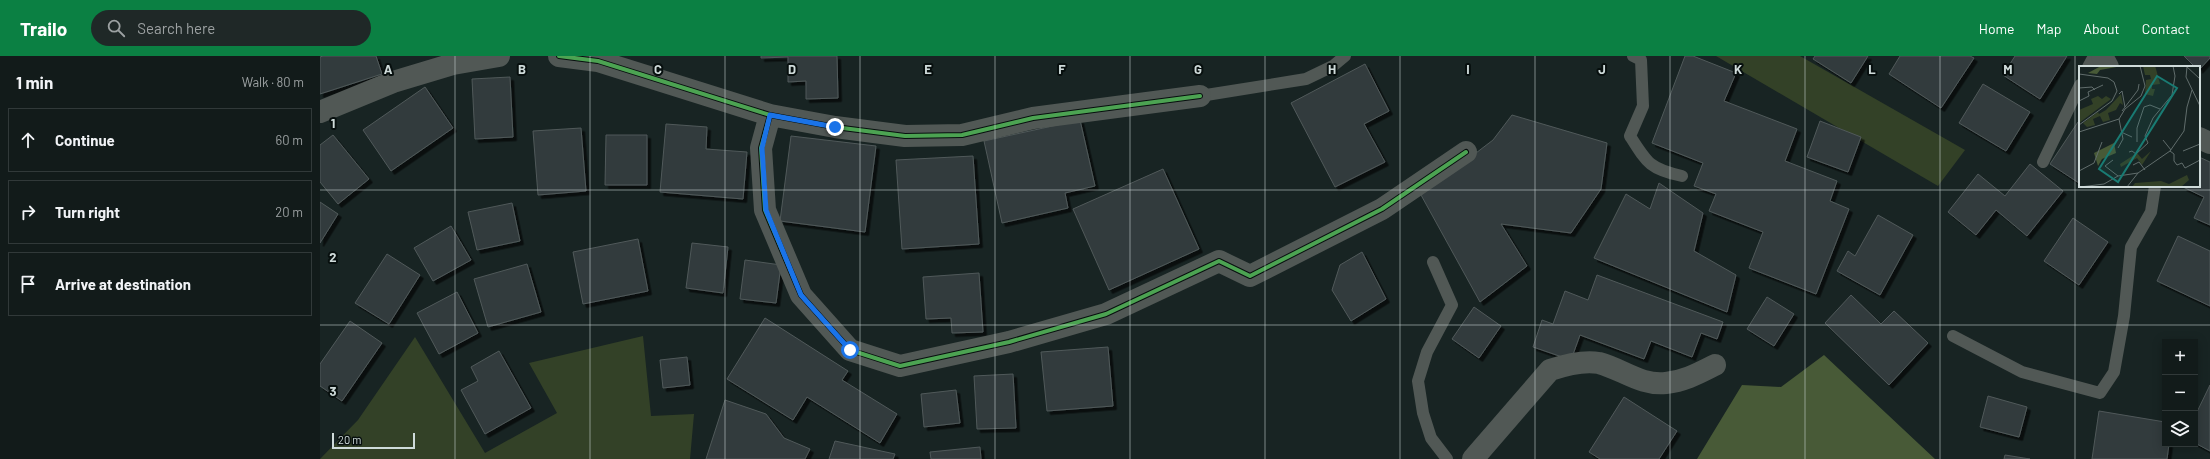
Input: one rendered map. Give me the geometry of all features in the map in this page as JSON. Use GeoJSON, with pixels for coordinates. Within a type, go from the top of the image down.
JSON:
{"type":"FeatureCollection","features":[{"type":"Feature","properties":{"kind":"street"},"geometry":{"type":"LineString","coordinates":[[320,112],[393,82],[453,64],[499,56]]}},
{"type":"Feature","properties":{"kind":"street"},"geometry":{"type":"LineString","coordinates":[[559,56],[598,61],[770,115],[835,127],[905,136],[962,135],[1033,118],[1200,96]]}},
{"type":"Feature","properties":{"kind":"street"},"geometry":{"type":"LineString","coordinates":[[2102,56],[2107,66]]}},
{"type":"Feature","properties":{"kind":"street"},"geometry":{"type":"LineString","coordinates":[[770,115],[762,148],[766,210],[801,295],[850,350],[900,366],[1009,342],[1106,314],[1219,261],[1250,276],[1382,209],[1466,152]]}},
{"type":"Feature","properties":{"kind":"street"},"geometry":{"type":"LineString","coordinates":[[2200,138],[2210,143]]}},
{"type":"Feature","properties":{"kind":"street"},"geometry":{"type":"LineString","coordinates":[[1473,459],[1550,370],[1569,364],[1598,363],[1641,381],[1665,384],[1689,378],[1715,364]]}},
{"type":"Feature","properties":{"kind":"lane"},"geometry":{"type":"LineString","coordinates":[[1200,96],[1306,79],[1332,66],[1345,56]]}},
{"type":"Feature","properties":{"kind":"lane"},"geometry":{"type":"LineString","coordinates":[[1633,56],[1641,60],[1643,106],[1630,136],[1642,156],[1659,171],[1682,176]]}},
{"type":"Feature","properties":{"kind":"lane"},"geometry":{"type":"LineString","coordinates":[[2089,66],[2094,56]]}},
{"type":"Feature","properties":{"kind":"lane"},"geometry":{"type":"LineString","coordinates":[[2043,162],[2079,87]]}},
{"type":"Feature","properties":{"kind":"lane"},"geometry":{"type":"LineString","coordinates":[[1953,336],[2022,372],[2100,393],[2114,372],[2124,316],[2131,247],[2151,212],[2154,187]]}},
{"type":"Feature","properties":{"kind":"lane"},"geometry":{"type":"LineString","coordinates":[[1433,262],[1452,305],[1428,352],[1418,381],[1423,413],[1431,438],[1447,459]]}},
{"type":"Feature","properties":{"kind":"green space"},"geometry":{"type":"Polygon","coordinates":[[[1716,56],[1800,56],[1965,150],[1938,186],[1716,56]]]}},
{"type":"Feature","properties":{"kind":"green space"},"geometry":{"type":"Polygon","coordinates":[[[643,336],[651,416],[694,414],[690,459],[320,459],[358,420],[415,337],[485,453],[557,413],[529,363],[643,336]]]}},
{"type":"Feature","properties":{"kind":"green space"},"geometry":{"type":"Polygon","coordinates":[[[1824,355],[1935,459],[1697,459],[1742,385],[1781,387],[1824,355]]]}},
{"type":"Feature","properties":{"kind":"building"},"geometry":{"type":"Polygon","coordinates":[[[376,56],[382,74],[320,94],[320,57],[376,56]]]}},
{"type":"Feature","properties":{"kind":"building"},"geometry":{"type":"Polygon","coordinates":[[[761,56],[837,56],[838,98],[806,99],[806,81],[788,82],[788,57],[761,58],[761,56]]]}},
{"type":"Feature","properties":{"kind":"building"},"geometry":{"type":"Polygon","coordinates":[[[1685,56],[1693,56],[1736,73],[1724,101],[1797,129],[1785,161],[1837,181],[1830,201],[1849,209],[1816,294],[1749,268],[1763,232],[1709,211],[1716,194],[1694,186],[1703,163],[1652,143],[1685,56]]]}},
{"type":"Feature","properties":{"kind":"building"},"geometry":{"type":"Polygon","coordinates":[[[1815,56],[1868,56],[1851,83],[1813,59],[1815,56]]]}},
{"type":"Feature","properties":{"kind":"building"},"geometry":{"type":"Polygon","coordinates":[[[1900,56],[1970,56],[1974,58],[1941,108],[1889,74],[1900,56]]]}},
{"type":"Feature","properties":{"kind":"building"},"geometry":{"type":"Polygon","coordinates":[[[2015,56],[2067,56],[2040,99],[2003,75],[2015,56]]]}},
{"type":"Feature","properties":{"kind":"building"},"geometry":{"type":"Polygon","coordinates":[[[2184,56],[2210,56],[2210,58],[2200,69],[2200,66],[2194,66],[2184,56]]]}},
{"type":"Feature","properties":{"kind":"building"},"geometry":{"type":"Polygon","coordinates":[[[1365,64],[1389,111],[1364,124],[1385,162],[1335,187],[1291,103],[1365,64]]]}},
{"type":"Feature","properties":{"kind":"building"},"geometry":{"type":"Polygon","coordinates":[[[510,77],[513,137],[475,139],[472,79],[510,77]]]}},
{"type":"Feature","properties":{"kind":"building"},"geometry":{"type":"Polygon","coordinates":[[[1983,84],[2030,112],[2006,151],[1959,123],[1983,84]]]}},
{"type":"Feature","properties":{"kind":"building"},"geometry":{"type":"Polygon","coordinates":[[[425,87],[453,128],[391,171],[363,130],[425,87]]]}},
{"type":"Feature","properties":{"kind":"building"},"geometry":{"type":"Polygon","coordinates":[[[1512,115],[1607,143],[1601,189],[1571,233],[1501,224],[1527,266],[1480,302],[1421,195],[1493,140],[1512,115]]]}},
{"type":"Feature","properties":{"kind":"building"},"geometry":{"type":"Polygon","coordinates":[[[1080,120],[1095,186],[1065,193],[1068,208],[1002,223],[984,141],[1080,120]]]}},
{"type":"Feature","properties":{"kind":"building"},"geometry":{"type":"Polygon","coordinates":[[[1820,121],[1861,137],[1848,172],[1807,157],[1820,121]]]}},
{"type":"Feature","properties":{"kind":"building"},"geometry":{"type":"Polygon","coordinates":[[[2078,122],[2079,183],[2050,164],[2078,122]]]}},
{"type":"Feature","properties":{"kind":"building"},"geometry":{"type":"Polygon","coordinates":[[[666,124],[707,127],[706,149],[747,152],[743,199],[660,192],[666,124]]]}},
{"type":"Feature","properties":{"kind":"building"},"geometry":{"type":"Polygon","coordinates":[[[581,128],[586,191],[538,195],[533,131],[581,128]]]}},
{"type":"Feature","properties":{"kind":"building"},"geometry":{"type":"Polygon","coordinates":[[[333,135],[369,179],[338,204],[320,182],[320,145],[333,135]]]}},
{"type":"Feature","properties":{"kind":"building"},"geometry":{"type":"Polygon","coordinates":[[[606,135],[647,135],[647,185],[605,185],[606,135]]]}},
{"type":"Feature","properties":{"kind":"building"},"geometry":{"type":"Polygon","coordinates":[[[791,136],[876,146],[865,232],[780,221],[791,136]]]}},
{"type":"Feature","properties":{"kind":"building"},"geometry":{"type":"Polygon","coordinates":[[[973,156],[979,244],[902,249],[896,160],[973,156]]]}},
{"type":"Feature","properties":{"kind":"building"},"geometry":{"type":"Polygon","coordinates":[[[2200,157],[2210,162],[2210,225],[2194,218],[2204,197],[2183,187],[2200,187],[2200,157]]]}},
{"type":"Feature","properties":{"kind":"building"},"geometry":{"type":"Polygon","coordinates":[[[2030,164],[2063,191],[2027,236],[1996,210],[1976,235],[1948,212],[1978,174],[2005,196],[2030,164]]]}},
{"type":"Feature","properties":{"kind":"building"},"geometry":{"type":"Polygon","coordinates":[[[1163,169],[1199,249],[1109,290],[1073,209],[1163,169]]]}},
{"type":"Feature","properties":{"kind":"building"},"geometry":{"type":"Polygon","coordinates":[[[1659,183],[1703,213],[1694,251],[1736,275],[1727,312],[1594,258],[1626,194],[1650,209],[1659,183]]]}},
{"type":"Feature","properties":{"kind":"building"},"geometry":{"type":"Polygon","coordinates":[[[320,202],[338,214],[320,243],[320,202]]]}},
{"type":"Feature","properties":{"kind":"building"},"geometry":{"type":"Polygon","coordinates":[[[512,203],[520,241],[477,250],[468,212],[512,203]]]}},
{"type":"Feature","properties":{"kind":"building"},"geometry":{"type":"Polygon","coordinates":[[[1878,215],[1913,235],[1880,295],[1837,271],[1848,251],[1855,256],[1878,215]]]}},
{"type":"Feature","properties":{"kind":"building"},"geometry":{"type":"Polygon","coordinates":[[[2073,218],[2108,242],[2079,285],[2044,261],[2073,218]]]}},
{"type":"Feature","properties":{"kind":"building"},"geometry":{"type":"Polygon","coordinates":[[[451,226],[471,260],[433,281],[414,248],[451,226]]]}},
{"type":"Feature","properties":{"kind":"building"},"geometry":{"type":"Polygon","coordinates":[[[2178,236],[2210,251],[2210,306],[2157,281],[2178,236]]]}},
{"type":"Feature","properties":{"kind":"building"},"geometry":{"type":"Polygon","coordinates":[[[638,239],[648,291],[583,304],[573,252],[638,239]]]}},
{"type":"Feature","properties":{"kind":"building"},"geometry":{"type":"Polygon","coordinates":[[[692,243],[728,247],[723,293],[686,288],[692,243]]]}},
{"type":"Feature","properties":{"kind":"building"},"geometry":{"type":"Polygon","coordinates":[[[1362,252],[1386,299],[1351,321],[1332,290],[1340,265],[1362,252]]]}},
{"type":"Feature","properties":{"kind":"building"},"geometry":{"type":"Polygon","coordinates":[[[387,254],[420,275],[389,324],[355,303],[387,254]]]}},
{"type":"Feature","properties":{"kind":"building"},"geometry":{"type":"Polygon","coordinates":[[[745,260],[781,265],[776,303],[740,299],[745,260]]]}},
{"type":"Feature","properties":{"kind":"building"},"geometry":{"type":"Polygon","coordinates":[[[527,264],[541,312],[488,327],[474,279],[527,264]]]}},
{"type":"Feature","properties":{"kind":"building"},"geometry":{"type":"Polygon","coordinates":[[[979,273],[983,332],[952,333],[951,318],[926,319],[923,277],[979,273]]]}},
{"type":"Feature","properties":{"kind":"building"},"geometry":{"type":"Polygon","coordinates":[[[1597,275],[1723,322],[1717,339],[1701,333],[1692,357],[1651,341],[1644,359],[1580,335],[1571,360],[1533,347],[1542,320],[1553,324],[1565,291],[1588,300],[1597,275]]]}},
{"type":"Feature","properties":{"kind":"building"},"geometry":{"type":"Polygon","coordinates":[[[457,292],[478,333],[439,354],[417,313],[457,292]]]}},
{"type":"Feature","properties":{"kind":"building"},"geometry":{"type":"Polygon","coordinates":[[[1851,295],[1881,324],[1894,311],[1928,343],[1889,385],[1825,323],[1851,295]]]}},
{"type":"Feature","properties":{"kind":"building"},"geometry":{"type":"Polygon","coordinates":[[[1767,297],[1794,314],[1774,346],[1747,329],[1767,297]]]}},
{"type":"Feature","properties":{"kind":"building"},"geometry":{"type":"Polygon","coordinates":[[[1474,307],[1501,326],[1479,358],[1452,339],[1474,307]]]}},
{"type":"Feature","properties":{"kind":"building"},"geometry":{"type":"Polygon","coordinates":[[[765,318],[848,371],[842,380],[897,414],[880,443],[807,397],[793,420],[727,379],[765,318]]]}},
{"type":"Feature","properties":{"kind":"building"},"geometry":{"type":"Polygon","coordinates":[[[350,321],[382,343],[342,401],[320,386],[320,364],[350,321]]]}},
{"type":"Feature","properties":{"kind":"building"},"geometry":{"type":"Polygon","coordinates":[[[1108,347],[1113,406],[1047,411],[1041,352],[1108,347]]]}},
{"type":"Feature","properties":{"kind":"building"},"geometry":{"type":"Polygon","coordinates":[[[499,351],[531,408],[485,434],[461,390],[478,381],[471,367],[499,351]]]}},
{"type":"Feature","properties":{"kind":"building"},"geometry":{"type":"Polygon","coordinates":[[[687,357],[690,385],[663,388],[660,360],[687,357]]]}},
{"type":"Feature","properties":{"kind":"building"},"geometry":{"type":"Polygon","coordinates":[[[1013,374],[1016,428],[977,429],[974,376],[1013,374]]]}},
{"type":"Feature","properties":{"kind":"building"},"geometry":{"type":"Polygon","coordinates":[[[2210,385],[2210,451],[2198,445],[2198,410],[2210,385]]]}},
{"type":"Feature","properties":{"kind":"building"},"geometry":{"type":"Polygon","coordinates":[[[956,390],[960,423],[924,427],[921,394],[956,390]]]}},
{"type":"Feature","properties":{"kind":"building"},"geometry":{"type":"Polygon","coordinates":[[[1988,396],[2027,407],[2019,437],[1980,427],[1988,396]]]}},
{"type":"Feature","properties":{"kind":"building"},"geometry":{"type":"Polygon","coordinates":[[[1624,397],[1677,431],[1659,459],[1600,459],[1589,452],[1624,397]]]}},
{"type":"Feature","properties":{"kind":"building"},"geometry":{"type":"Polygon","coordinates":[[[725,400],[766,414],[784,438],[810,449],[805,459],[706,459],[725,400]]]}},
{"type":"Feature","properties":{"kind":"building"},"geometry":{"type":"Polygon","coordinates":[[[2099,411],[2162,422],[2162,447],[2169,447],[2167,459],[2092,459],[2099,411]]]}},
{"type":"Feature","properties":{"kind":"building"},"geometry":{"type":"Polygon","coordinates":[[[835,441],[895,454],[893,459],[829,459],[835,441]]]}},
{"type":"Feature","properties":{"kind":"building"},"geometry":{"type":"Polygon","coordinates":[[[980,447],[981,459],[931,459],[930,452],[980,447]]]}},
{"type":"Feature","properties":{"kind":"building"},"geometry":{"type":"Polygon","coordinates":[[[2005,455],[2030,459],[2004,459],[2005,455]]]}},
{"type":"Feature","properties":{"kind":"cycle path"},"geometry":{"type":"LineString","coordinates":[[559,56],[598,61],[770,115],[835,127],[905,136],[962,135],[1033,118],[1200,96]]}},
{"type":"Feature","properties":{"kind":"cycle path"},"geometry":{"type":"LineString","coordinates":[[770,115],[761,148],[765,210],[801,295],[850,350],[900,366],[1009,342],[1106,314],[1219,261],[1250,276],[1382,209],[1466,152]]}},
{"type":"Feature","properties":{"kind":"route"},"geometry":{"type":"LineString","coordinates":[[835,127],[770,115],[762,148],[766,210],[801,295],[850,350]]}}]}
